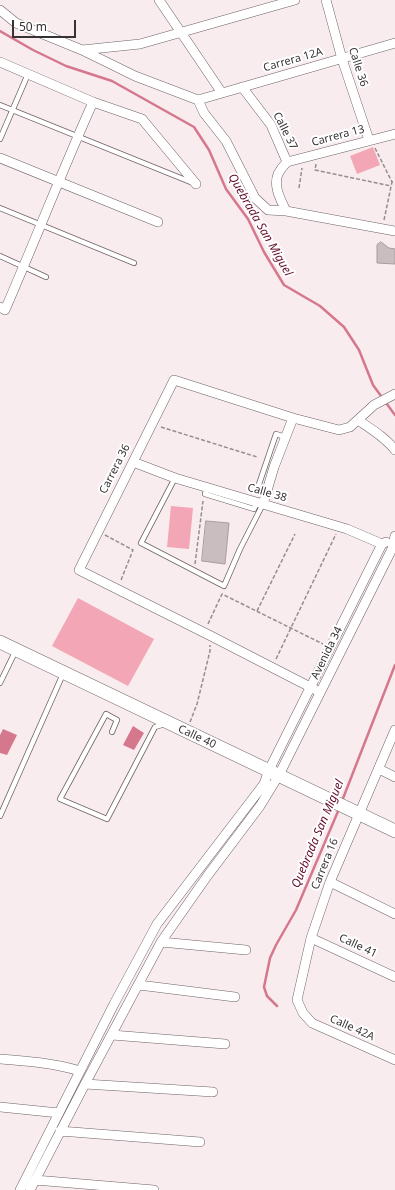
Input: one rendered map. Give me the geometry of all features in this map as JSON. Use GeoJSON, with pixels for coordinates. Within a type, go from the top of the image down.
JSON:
{"type":"FeatureCollection","features":[{"type":"Feature","properties":{"kind":"main road","name":"Calle 40"},"geometry":{"type":"LineString","coordinates":[[0,633],[18,646],[64,673],[101,686]]}},
{"type":"Feature","properties":{"kind":"main road","name":"Calle 40"},"geometry":{"type":"LineString","coordinates":[[0,642],[18,646],[187,728],[276,769],[357,808],[395,831]]}},
{"type":"Feature","properties":{"kind":"main road","name":"Calle 40"},"geometry":{"type":"LineString","coordinates":[[357,808],[395,822]]}},
{"type":"Feature","properties":{"kind":"street"},"geometry":{"type":"LineString","coordinates":[[159,0],[222,93]]}},
{"type":"Feature","properties":{"kind":"street"},"geometry":{"type":"LineString","coordinates":[[82,50],[140,44],[295,0]]}},
{"type":"Feature","properties":{"kind":"street","name":"Calle 36"},"geometry":{"type":"LineString","coordinates":[[326,0],[342,59],[372,142]]}},
{"type":"Feature","properties":{"kind":"street"},"geometry":{"type":"LineString","coordinates":[[0,10],[16,23],[82,50],[135,76],[198,100],[204,113],[226,141],[254,198],[268,210],[286,211],[395,231]]}},
{"type":"Feature","properties":{"kind":"street","name":"Carrera 12A"},"geometry":{"type":"LineString","coordinates":[[198,100],[395,43]]}},
{"type":"Feature","properties":{"kind":"street"},"geometry":{"type":"LineString","coordinates":[[0,62],[92,102],[142,119],[196,184]]}},
{"type":"Feature","properties":{"kind":"street","name":"Calle 37"},"geometry":{"type":"LineString","coordinates":[[242,88],[271,125],[287,162],[278,174],[276,182],[277,190],[286,211]]}},
{"type":"Feature","properties":{"kind":"street"},"geometry":{"type":"LineString","coordinates":[[0,308],[5,310],[92,102]]}},
{"type":"Feature","properties":{"kind":"street","name":"Carrera 13"},"geometry":{"type":"LineString","coordinates":[[287,162],[372,142],[395,134]]}},
{"type":"Feature","properties":{"kind":"street"},"geometry":{"type":"LineString","coordinates":[[0,158],[158,222]]}},
{"type":"Feature","properties":{"kind":"street","name":"Carrera 36"},"geometry":{"type":"LineString","coordinates":[[208,631],[79,570],[174,380],[293,418]]}},
{"type":"Feature","properties":{"kind":"street"},"geometry":{"type":"LineString","coordinates":[[260,504],[266,494],[274,466],[293,418],[339,430],[350,427],[374,405],[394,394]]}},
{"type":"Feature","properties":{"kind":"street"},"geometry":{"type":"LineString","coordinates":[[358,420],[391,445],[395,450]]}},
{"type":"Feature","properties":{"kind":"street","name":"Calle 38"},"geometry":{"type":"LineString","coordinates":[[132,462],[174,478],[347,529],[382,544]]}},
{"type":"Feature","properties":{"kind":"street"},"geometry":{"type":"LineString","coordinates":[[382,544],[394,539]]}},
{"type":"Feature","properties":{"kind":"street","name":"Avenida 34"},"geometry":{"type":"LineString","coordinates":[[276,769],[321,693],[392,549],[394,539]]}},
{"type":"Feature","properties":{"kind":"street","name":"Avenida 34"},"geometry":{"type":"LineString","coordinates":[[276,769],[311,687],[382,544]]}},
{"type":"Feature","properties":{"kind":"street"},"geometry":{"type":"LineString","coordinates":[[208,631],[321,693]]}},
{"type":"Feature","properties":{"kind":"street","name":"Carrera 16"},"geometry":{"type":"LineString","coordinates":[[303,1013],[297,1000],[311,938],[357,808],[379,769],[395,730]]}},
{"type":"Feature","properties":{"kind":"street"},"geometry":{"type":"LineString","coordinates":[[30,1190],[84,1084],[112,1035],[161,942],[208,875],[260,806],[276,769]]}},
{"type":"Feature","properties":{"kind":"street"},"geometry":{"type":"LineString","coordinates":[[20,1190],[114,1004],[157,924],[276,769]]}},
{"type":"Feature","properties":{"kind":"street"},"geometry":{"type":"LineString","coordinates":[[379,769],[395,777]]}},
{"type":"Feature","properties":{"kind":"street"},"geometry":{"type":"LineString","coordinates":[[330,882],[395,914]]}},
{"type":"Feature","properties":{"kind":"street","name":"Calle 41"},"geometry":{"type":"LineString","coordinates":[[311,938],[395,976]]}},
{"type":"Feature","properties":{"kind":"street"},"geometry":{"type":"LineString","coordinates":[[161,942],[246,950]]}},
{"type":"Feature","properties":{"kind":"street"},"geometry":{"type":"LineString","coordinates":[[139,984],[235,997]]}},
{"type":"Feature","properties":{"kind":"street","name":"Calle 42A"},"geometry":{"type":"LineString","coordinates":[[303,1013],[312,1023],[395,1060]]}},
{"type":"Feature","properties":{"kind":"street"},"geometry":{"type":"LineString","coordinates":[[112,1035],[225,1044]]}},
{"type":"Feature","properties":{"kind":"street"},"geometry":{"type":"LineString","coordinates":[[0,1059],[48,1063],[80,1071]]}},
{"type":"Feature","properties":{"kind":"street"},"geometry":{"type":"LineString","coordinates":[[84,1084],[213,1092]]}},
{"type":"Feature","properties":{"kind":"street"},"geometry":{"type":"LineString","coordinates":[[0,1107],[59,1113]]}},
{"type":"Feature","properties":{"kind":"street"},"geometry":{"type":"LineString","coordinates":[[60,1131],[200,1142]]}},
{"type":"Feature","properties":{"kind":"street"},"geometry":{"type":"LineString","coordinates":[[35,1180],[154,1190]]}},
{"type":"Feature","properties":{"kind":"lane"},"geometry":{"type":"LineString","coordinates":[[0,139],[28,74]]}},
{"type":"Feature","properties":{"kind":"lane"},"geometry":{"type":"LineString","coordinates":[[0,105],[196,184]]}},
{"type":"Feature","properties":{"kind":"lane"},"geometry":{"type":"LineString","coordinates":[[0,208],[134,263]]}},
{"type":"Feature","properties":{"kind":"lane"},"geometry":{"type":"LineString","coordinates":[[0,256],[46,277]]}},
{"type":"Feature","properties":{"kind":"lane"},"geometry":{"type":"LineString","coordinates":[[174,478],[141,543],[224,586],[260,504]]}},
{"type":"Feature","properties":{"kind":"lane"},"geometry":{"type":"LineString","coordinates":[[0,683],[18,646]]}},
{"type":"Feature","properties":{"kind":"lane"},"geometry":{"type":"LineString","coordinates":[[0,816],[64,673]]}},
{"type":"Feature","properties":{"kind":"lane"},"geometry":{"type":"LineString","coordinates":[[112,732],[117,720],[106,714],[60,799],[108,818],[155,727],[169,719]]}},
{"type":"Feature","properties":{"kind":"path"},"geometry":{"type":"LineString","coordinates":[[372,142],[392,184],[384,222]]}},
{"type":"Feature","properties":{"kind":"path"},"geometry":{"type":"LineString","coordinates":[[316,158],[315,170],[392,184],[395,183]]}},
{"type":"Feature","properties":{"kind":"path"},"geometry":{"type":"LineString","coordinates":[[299,188],[303,164]]}},
{"type":"Feature","properties":{"kind":"path"},"geometry":{"type":"LineString","coordinates":[[161,427],[257,457]]}},
{"type":"Feature","properties":{"kind":"path"},"geometry":{"type":"LineString","coordinates":[[195,564],[204,499]]}},
{"type":"Feature","properties":{"kind":"path"},"geometry":{"type":"LineString","coordinates":[[102,533],[133,550],[119,584]]}},
{"type":"Feature","properties":{"kind":"path"},"geometry":{"type":"LineString","coordinates":[[275,662],[336,533]]}},
{"type":"Feature","properties":{"kind":"path"},"geometry":{"type":"LineString","coordinates":[[257,611],[296,534]]}},
{"type":"Feature","properties":{"kind":"path"},"geometry":{"type":"LineString","coordinates":[[187,728],[197,704],[200,686],[210,651],[208,631],[222,594],[326,646]]}},
{"type":"Feature","properties":{"kind":"shaded area"},"geometry":{"type":"Polygon","coordinates":[[[373,147],[380,165],[357,174],[350,156],[373,147]]]}},
{"type":"Feature","properties":{"kind":"shaded area"},"geometry":{"type":"Polygon","coordinates":[[[171,506],[193,508],[189,549],[167,547],[171,506]]]}},
{"type":"Feature","properties":{"kind":"shaded area"},"geometry":{"type":"Polygon","coordinates":[[[78,598],[154,639],[128,686],[52,646],[78,598]]]}},
{"type":"Feature","properties":{"kind":"shaded area"},"geometry":{"type":"Polygon","coordinates":[[[133,726],[144,733],[134,750],[123,745],[133,726]]]}},
{"type":"Feature","properties":{"kind":"shaded area"},"geometry":{"type":"Polygon","coordinates":[[[3,729],[17,735],[7,755],[0,753],[0,735],[3,729]]]}},
{"type":"Feature","properties":{"kind":"building"},"geometry":{"type":"Polygon","coordinates":[[[381,242],[389,248],[395,249],[395,264],[377,263],[377,245],[381,242]]]}},
{"type":"Feature","properties":{"kind":"building"},"geometry":{"type":"Polygon","coordinates":[[[206,521],[229,523],[225,564],[202,561],[206,521]]]}},
{"type":"Feature","properties":{"kind":"waterway","name":"Quebrada San Miguel"},"geometry":{"type":"LineString","coordinates":[[0,31],[33,50],[66,66],[112,81],[194,127],[209,150],[226,189],[248,219],[264,252],[284,285],[320,306],[344,327],[359,350],[373,385],[395,415]]}},
{"type":"Feature","properties":{"kind":"waterway","name":"Quebrada San Miguel"},"geometry":{"type":"LineString","coordinates":[[342,801],[395,665]]}},
{"type":"Feature","properties":{"kind":"waterway","name":"Quebrada San Miguel"},"geometry":{"type":"LineString","coordinates":[[277,1006],[267,996],[264,987],[270,958],[296,910],[339,809]]}}]}
